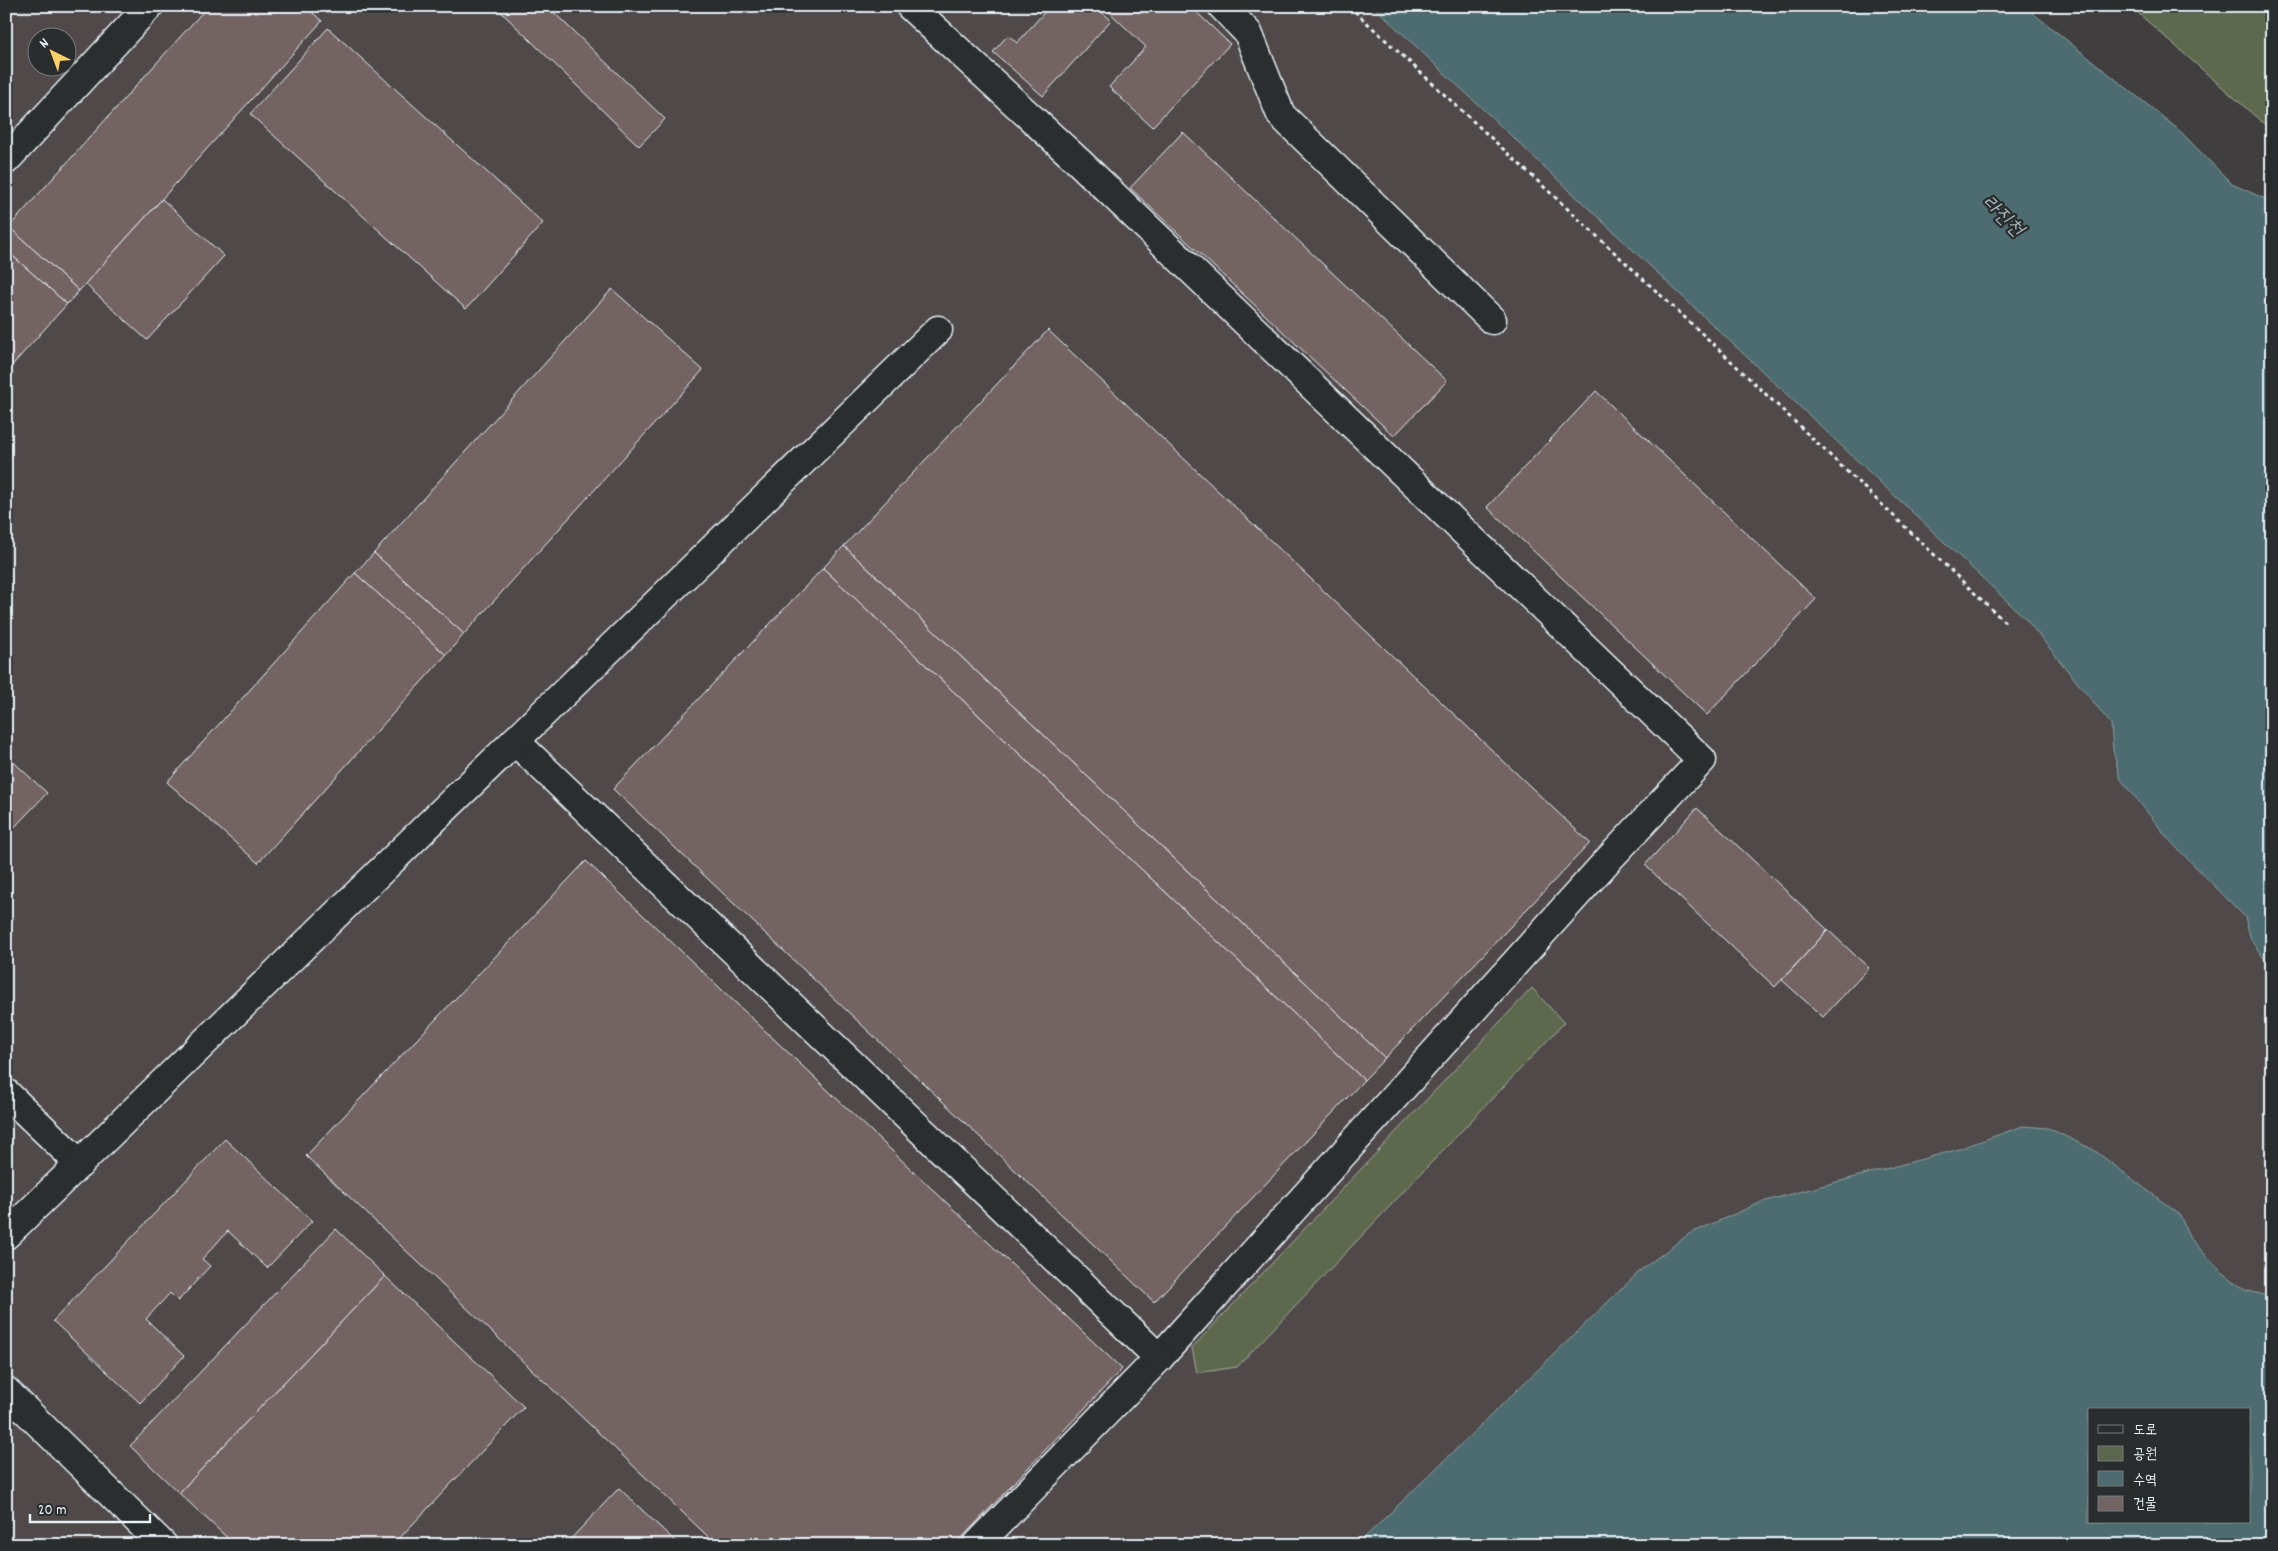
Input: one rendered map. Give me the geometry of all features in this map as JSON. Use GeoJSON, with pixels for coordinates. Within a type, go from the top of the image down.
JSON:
{"type":"FeatureCollection","features":[{"type":"Feature","properties":{"kind":"lane"},"geometry":{"type":"LineString","coordinates":[[6,160],[149,6]]}},
{"type":"Feature","properties":{"kind":"lane"},"geometry":{"type":"LineString","coordinates":[[910,6],[1079,162],[1702,760],[1159,1358],[978,1545]]}},
{"type":"Feature","properties":{"kind":"lane"},"geometry":{"type":"LineString","coordinates":[[1222,6],[1248,33],[1281,115],[1492,320]]}},
{"type":"Feature","properties":{"kind":"lane"},"geometry":{"type":"LineString","coordinates":[[6,1235],[938,330]]}},
{"type":"Feature","properties":{"kind":"lane"},"geometry":{"type":"LineString","coordinates":[[515,741],[1159,1358]]}},
{"type":"Feature","properties":{"kind":"lane"},"geometry":{"type":"LineString","coordinates":[[6,1093],[80,1164]]}},
{"type":"Feature","properties":{"kind":"lane"},"geometry":{"type":"LineString","coordinates":[[6,1391],[162,1545]]}},
{"type":"Feature","properties":{"kind":"path"},"geometry":{"type":"LineString","coordinates":[[1349,6],[1710,341],[2006,623]]}},
{"type":"Feature","properties":{"kind":"shaded area"},"geometry":{"type":"Polygon","coordinates":[[[6,6],[1375,6],[2025,618],[2111,724],[2113,750],[2120,778],[2171,842],[2245,917],[2251,941],[2265,960],[2272,963],[2272,1297],[2245,1290],[2221,1271],[2189,1237],[2180,1215],[2094,1150],[2048,1128],[2023,1126],[1956,1150],[1762,1202],[1689,1234],[1642,1269],[1357,1545],[6,1545],[6,6]]]}},
{"type":"Feature","properties":{"kind":"green space"},"geometry":{"type":"Polygon","coordinates":[[[2130,6],[2272,6],[2272,131],[2130,6]]]}},
{"type":"Feature","properties":{"kind":"green space"},"geometry":{"type":"Polygon","coordinates":[[[1532,988],[1564,1023],[1237,1367],[1197,1373],[1192,1348],[1532,988]]]}},
{"type":"Feature","properties":{"kind":"water","name":"라진천"},"geometry":{"type":"Polygon","coordinates":[[[1373,6],[2024,6],[2179,130],[2232,184],[2272,202],[2272,963],[2265,960],[2251,940],[2245,917],[2171,842],[2120,778],[2113,750],[2111,724],[2025,618],[1373,6]]]}},
{"type":"Feature","properties":{"kind":"water"},"geometry":{"type":"Polygon","coordinates":[[[2023,1126],[2048,1128],[2094,1150],[2180,1215],[2189,1237],[2221,1271],[2245,1290],[2272,1297],[2272,1545],[1357,1545],[1642,1269],[1689,1234],[1762,1202],[1956,1150],[2023,1126]]]}},
{"type":"Feature","properties":{"kind":"building"},"geometry":{"type":"Polygon","coordinates":[[[208,6],[305,6],[322,21],[79,291],[9,227],[208,6]]]}},
{"type":"Feature","properties":{"kind":"building"},"geometry":{"type":"Polygon","coordinates":[[[501,6],[547,6],[665,119],[639,146],[498,9],[501,6]]]}},
{"type":"Feature","properties":{"kind":"building"},"geometry":{"type":"Polygon","coordinates":[[[1050,6],[1095,6],[1111,20],[1043,96],[993,52],[1008,35],[1017,43],[1050,6]]]}},
{"type":"Feature","properties":{"kind":"building"},"geometry":{"type":"Polygon","coordinates":[[[1103,6],[1190,6],[1230,44],[1152,127],[1109,87],[1146,47],[1103,6]]]}},
{"type":"Feature","properties":{"kind":"building"},"geometry":{"type":"Polygon","coordinates":[[[328,28],[543,223],[466,309],[250,114],[328,28]]]}},
{"type":"Feature","properties":{"kind":"building"},"geometry":{"type":"Polygon","coordinates":[[[1183,132],[1447,381],[1394,436],[1130,188],[1183,132]]]}},
{"type":"Feature","properties":{"kind":"building"},"geometry":{"type":"Polygon","coordinates":[[[162,199],[224,256],[147,340],[85,284],[162,199]]]}},
{"type":"Feature","properties":{"kind":"building"},"geometry":{"type":"Polygon","coordinates":[[[9,227],[79,291],[67,304],[6,250],[6,230],[9,227]]]}},
{"type":"Feature","properties":{"kind":"building"},"geometry":{"type":"Polygon","coordinates":[[[6,250],[67,304],[6,372],[6,250]]]}},
{"type":"Feature","properties":{"kind":"building"},"geometry":{"type":"Polygon","coordinates":[[[612,289],[703,370],[464,634],[374,553],[612,289]]]}},
{"type":"Feature","properties":{"kind":"building"},"geometry":{"type":"Polygon","coordinates":[[[1048,330],[1590,843],[1385,1058],[844,546],[1048,330]]]}},
{"type":"Feature","properties":{"kind":"building"},"geometry":{"type":"Polygon","coordinates":[[[1596,391],[1816,599],[1707,715],[1487,507],[1596,391]]]}},
{"type":"Feature","properties":{"kind":"building"},"geometry":{"type":"Polygon","coordinates":[[[844,546],[1385,1058],[1364,1080],[823,568],[844,546]]]}},
{"type":"Feature","properties":{"kind":"building"},"geometry":{"type":"Polygon","coordinates":[[[374,553],[464,634],[446,655],[355,573],[374,553]]]}},
{"type":"Feature","properties":{"kind":"building"},"geometry":{"type":"Polygon","coordinates":[[[823,568],[1364,1080],[1154,1302],[613,789],[823,568]]]}},
{"type":"Feature","properties":{"kind":"building"},"geometry":{"type":"Polygon","coordinates":[[[355,573],[446,655],[258,863],[167,782],[355,573]]]}},
{"type":"Feature","properties":{"kind":"building"},"geometry":{"type":"Polygon","coordinates":[[[6,755],[47,793],[6,836],[6,755]]]}},
{"type":"Feature","properties":{"kind":"building"},"geometry":{"type":"Polygon","coordinates":[[[1697,808],[1828,930],[1775,987],[1645,865],[1697,808]]]}},
{"type":"Feature","properties":{"kind":"building"},"geometry":{"type":"Polygon","coordinates":[[[586,861],[1122,1369],[955,1545],[717,1545],[306,1156],[586,861]]]}},
{"type":"Feature","properties":{"kind":"building"},"geometry":{"type":"Polygon","coordinates":[[[1828,930],[1869,968],[1823,1017],[1782,980],[1828,930]]]}},
{"type":"Feature","properties":{"kind":"building"},"geometry":{"type":"Polygon","coordinates":[[[225,1139],[312,1221],[267,1268],[228,1231],[202,1259],[210,1266],[178,1301],[170,1293],[146,1319],[184,1356],[140,1403],[53,1321],[225,1139]]]}},
{"type":"Feature","properties":{"kind":"building"},"geometry":{"type":"Polygon","coordinates":[[[336,1229],[385,1276],[179,1493],[130,1446],[336,1229]]]}},
{"type":"Feature","properties":{"kind":"building"},"geometry":{"type":"Polygon","coordinates":[[[385,1276],[524,1407],[393,1545],[235,1545],[179,1493],[385,1276]]]}},
{"type":"Feature","properties":{"kind":"building"},"geometry":{"type":"Polygon","coordinates":[[[619,1488],[679,1545],[565,1545],[619,1488]]]}}]}
